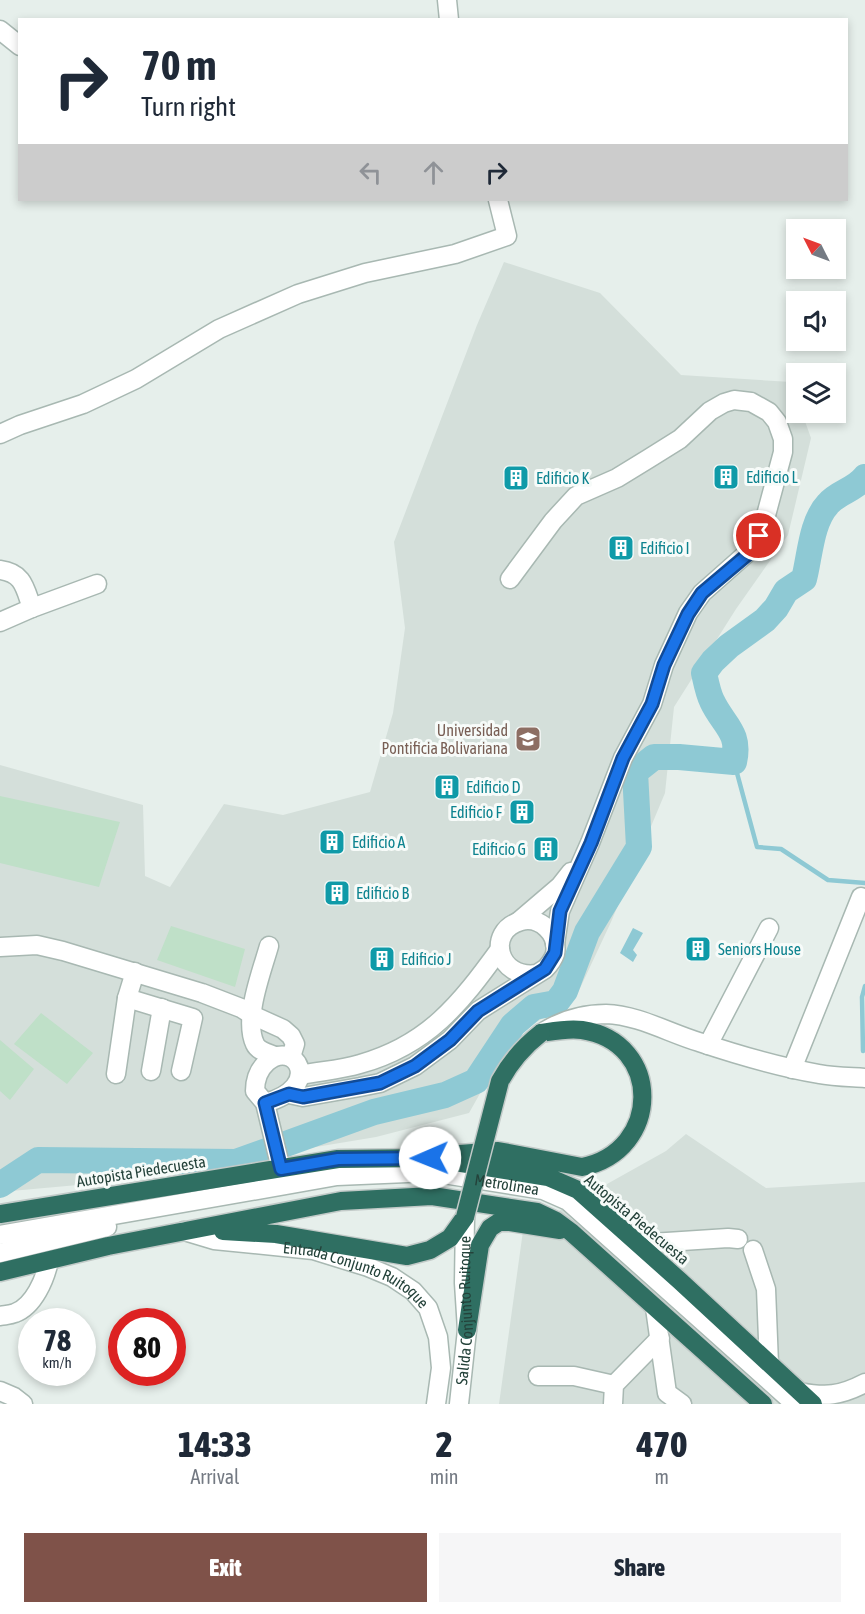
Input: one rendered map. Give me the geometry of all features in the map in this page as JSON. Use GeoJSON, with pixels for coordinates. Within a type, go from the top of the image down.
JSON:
{"type":"FeatureCollection","features":[{"type":"Feature","properties":{"kind":"highway"},"geometry":{"type":"LineString","coordinates":[[184,1231],[276,1234],[407,1256],[430,1250],[450,1238],[465,1217],[500,1081],[523,1047],[541,1033],[562,1029],[582,1029],[602,1035],[619,1045],[633,1062],[642,1084],[643,1101],[640,1118],[630,1138],[611,1157],[582,1167],[498,1151],[472,1152],[430,1158]]}},
{"type":"Feature","properties":{"kind":"highway","name":"Autopista Piedecuesta"},"geometry":{"type":"LineString","coordinates":[[0,1214],[279,1161],[430,1158],[548,1178],[578,1190],[769,1364],[797,1398],[813,1404]]}},
{"type":"Feature","properties":{"kind":"highway"},"geometry":{"type":"LineString","coordinates":[[0,1272],[184,1231],[341,1201],[432,1196],[537,1212],[556,1221],[571,1232],[763,1404]]}},
{"type":"Feature","properties":{"kind":"highway"},"geometry":{"type":"LineString","coordinates":[[467,1330],[480,1245],[490,1228],[499,1222],[510,1221],[571,1232]]}},
{"type":"Feature","properties":{"kind":"street"},"geometry":{"type":"LineString","coordinates":[[447,0],[449,18]]}},
{"type":"Feature","properties":{"kind":"street"},"geometry":{"type":"LineString","coordinates":[[0,30],[18,44]]}},
{"type":"Feature","properties":{"kind":"street"},"geometry":{"type":"LineString","coordinates":[[0,434],[83,404],[136,379],[219,329],[298,294],[365,273],[455,254],[507,236],[498,201]]}},
{"type":"Feature","properties":{"kind":"street"},"geometry":{"type":"LineString","coordinates":[[289,1094],[303,1097],[380,1083],[415,1066],[450,1040],[478,1011],[545,969],[551,962],[555,953],[560,911],[587,851],[623,758],[646,717],[664,665],[688,614],[702,593],[754,548],[765,519],[783,452],[783,439],[777,422],[769,412],[751,402],[734,400],[710,411],[680,439],[617,478],[576,496],[510,579]]}},
{"type":"Feature","properties":{"kind":"street"},"geometry":{"type":"LineString","coordinates":[[0,570],[10,571],[21,579],[32,608]]}},
{"type":"Feature","properties":{"kind":"street"},"geometry":{"type":"LineString","coordinates":[[0,622],[97,585]]}},
{"type":"Feature","properties":{"kind":"street"},"geometry":{"type":"LineString","coordinates":[[300,1075],[358,1065],[393,1053],[410,1045],[438,1024],[473,986],[500,949],[505,932],[560,886],[587,851]]}},
{"type":"Feature","properties":{"kind":"street"},"geometry":{"type":"LineString","coordinates":[[792,1069],[861,897]]}},
{"type":"Feature","properties":{"kind":"street"},"geometry":{"type":"LineString","coordinates":[[519,921],[535,921],[543,924],[549,929],[555,944]]}},
{"type":"Feature","properties":{"kind":"street"},"geometry":{"type":"LineString","coordinates":[[708,1046],[769,928]]}},
{"type":"Feature","properties":{"kind":"street"},"geometry":{"type":"LineString","coordinates":[[0,947],[37,945],[135,972],[241,1008],[283,1029],[291,1036],[295,1044],[283,1057],[264,1064],[255,1084],[255,1091],[265,1103],[279,1161]]}},
{"type":"Feature","properties":{"kind":"street"},"geometry":{"type":"LineString","coordinates":[[0,959],[20,946]]}},
{"type":"Feature","properties":{"kind":"street"},"geometry":{"type":"LineString","coordinates":[[265,1103],[289,1094],[297,1086],[300,1075],[299,1067],[283,1057],[260,1050],[254,1043],[252,1004],[269,946]]}},
{"type":"Feature","properties":{"kind":"street"},"geometry":{"type":"LineString","coordinates":[[500,949],[502,959],[508,968],[526,976],[537,974]]}},
{"type":"Feature","properties":{"kind":"street"},"geometry":{"type":"LineString","coordinates":[[116,1074],[127,998],[135,972]]}},
{"type":"Feature","properties":{"kind":"street"},"geometry":{"type":"LineString","coordinates":[[127,998],[193,1018],[181,1071]]}},
{"type":"Feature","properties":{"kind":"street"},"geometry":{"type":"LineString","coordinates":[[151,1071],[162,1008]]}},
{"type":"Feature","properties":{"kind":"street"},"geometry":{"type":"LineString","coordinates":[[541,1033],[560,1022],[605,1014],[627,1017],[708,1046],[792,1069],[821,1075],[865,1078]]}},
{"type":"Feature","properties":{"kind":"street","name":"Metrolínea"},"geometry":{"type":"LineString","coordinates":[[0,1235],[337,1176],[431,1172],[543,1190],[568,1201],[797,1398]]}},
{"type":"Feature","properties":{"kind":"street","name":"Metrolínea"},"geometry":{"type":"LineString","coordinates":[[0,1253],[106,1227],[337,1186],[431,1182],[541,1199],[565,1212],[781,1404]]}},
{"type":"Feature","properties":{"kind":"street","name":"Salida Conjunto Ruitoque"},"geometry":{"type":"LineString","coordinates":[[459,1404],[467,1330],[464,1283],[465,1217]]}},
{"type":"Feature","properties":{"kind":"street","name":"Entrada Conjunto Ruitoque"},"geometry":{"type":"LineString","coordinates":[[184,1231],[214,1240],[313,1250],[368,1267],[392,1277],[413,1291],[428,1308],[438,1337],[441,1368],[436,1404]]}},
{"type":"Feature","properties":{"kind":"street"},"geometry":{"type":"LineString","coordinates":[[636,1244],[738,1239]]}},
{"type":"Feature","properties":{"kind":"street"},"geometry":{"type":"LineString","coordinates":[[753,1250],[766,1289],[769,1364]]}},
{"type":"Feature","properties":{"kind":"street"},"geometry":{"type":"LineString","coordinates":[[0,1316],[16,1313],[29,1303],[45,1276],[49,1261]]}},
{"type":"Feature","properties":{"kind":"street"},"geometry":{"type":"LineString","coordinates":[[655,1308],[667,1393],[681,1404]]}},
{"type":"Feature","properties":{"kind":"street"},"geometry":{"type":"LineString","coordinates":[[613,1404],[614,1385],[660,1338]]}},
{"type":"Feature","properties":{"kind":"street"},"geometry":{"type":"LineString","coordinates":[[537,1376],[574,1376],[614,1385]]}},
{"type":"Feature","properties":{"kind":"street"},"geometry":{"type":"LineString","coordinates":[[797,1398],[838,1395],[865,1383]]}},
{"type":"Feature","properties":{"kind":"street"},"geometry":{"type":"LineString","coordinates":[[0,1391],[23,1404]]}},
{"type":"Feature","properties":{"kind":"shaded area","name":"Universidad Pontificia Bolivariana"},"geometry":{"type":"Polygon","coordinates":[[[504,262],[600,293],[681,375],[786,382],[786,423],[806,423],[811,438],[788,535],[736,609],[674,707],[665,793],[611,922],[575,999],[535,1023],[516,1039],[500,1058],[469,1113],[376,1137],[100,1183],[0,1192],[0,765],[143,805],[145,876],[170,887],[224,804],[283,815],[370,792],[393,713],[405,628],[394,542],[477,325],[504,262]]]}},
{"type":"Feature","properties":{"kind":"shaded area"},"geometry":{"type":"Polygon","coordinates":[[[686,1134],[766,1188],[865,1182],[865,1404],[499,1404],[523,1231],[666,1151],[686,1134]]]}},
{"type":"Feature","properties":{"kind":"green space"},"geometry":{"type":"Polygon","coordinates":[[[0,796],[120,822],[99,887],[0,863],[0,796]]]}},
{"type":"Feature","properties":{"kind":"green space"},"geometry":{"type":"Polygon","coordinates":[[[171,926],[245,949],[235,987],[157,960],[171,926]]]}},
{"type":"Feature","properties":{"kind":"green space"},"geometry":{"type":"Polygon","coordinates":[[[41,1013],[93,1053],[67,1084],[14,1044],[41,1013]]]}},
{"type":"Feature","properties":{"kind":"green space"},"geometry":{"type":"Polygon","coordinates":[[[0,1040],[34,1069],[10,1100],[0,1091],[0,1040]]]}},
{"type":"Feature","properties":{"kind":"water"},"geometry":{"type":"Polygon","coordinates":[[[633,928],[643,933],[633,950],[637,955],[633,962],[620,953],[633,928]]]}},
{"type":"Feature","properties":{"kind":"waterway"},"geometry":{"type":"LineString","coordinates":[[0,1185],[38,1160],[236,1162],[374,1112],[445,1095],[476,1081],[513,1025],[534,1007],[556,1003],[565,991],[587,932],[639,847],[635,772],[654,757],[734,762],[736,752],[733,736],[712,701],[704,673],[729,646],[765,620],[776,608],[786,591],[804,579],[812,540],[822,511],[832,500],[865,477]]}},
{"type":"Feature","properties":{"kind":"waterway"},"geometry":{"type":"LineString","coordinates":[[734,762],[757,847],[781,849],[828,880],[865,883]]}},
{"type":"Feature","properties":{"kind":"waterway"},"geometry":{"type":"LineString","coordinates":[[863,1051],[862,997],[865,986]]}},
{"type":"Feature","properties":{"kind":"place","name":"Edificio L"},"geometry":{"type":"Point","coordinates":[726,477]}},
{"type":"Feature","properties":{"kind":"place","name":"Edificio K"},"geometry":{"type":"Point","coordinates":[516,478]}},
{"type":"Feature","properties":{"kind":"place","name":"Edificio I"},"geometry":{"type":"Point","coordinates":[621,548]}},
{"type":"Feature","properties":{"kind":"place","name":"Universidad Pontificia Bolivariana"},"geometry":{"type":"Point","coordinates":[528,739]}},
{"type":"Feature","properties":{"kind":"place","name":"Edificio D"},"geometry":{"type":"Point","coordinates":[447,787]}},
{"type":"Feature","properties":{"kind":"place","name":"Edificio F"},"geometry":{"type":"Point","coordinates":[522,812]}},
{"type":"Feature","properties":{"kind":"place","name":"Edificio A"},"geometry":{"type":"Point","coordinates":[332,842]}},
{"type":"Feature","properties":{"kind":"place","name":"Edificio G"},"geometry":{"type":"Point","coordinates":[546,849]}},
{"type":"Feature","properties":{"kind":"place","name":"Edificio B"},"geometry":{"type":"Point","coordinates":[337,893]}},
{"type":"Feature","properties":{"kind":"place","name":"Seniors House"},"geometry":{"type":"Point","coordinates":[698,949]}},
{"type":"Feature","properties":{"kind":"place","name":"Edificio J"},"geometry":{"type":"Point","coordinates":[382,959]}},
{"type":"Feature","properties":{"kind":"route"},"geometry":{"type":"LineString","coordinates":[[430,1158],[338,1159],[281,1169],[265,1103],[289,1094],[303,1097],[380,1083],[415,1066],[450,1040],[478,1011],[545,969],[555,953],[560,911],[591,843],[623,758],[652,704],[664,665],[688,614],[702,593],[754,548],[759,536]]}}]}
